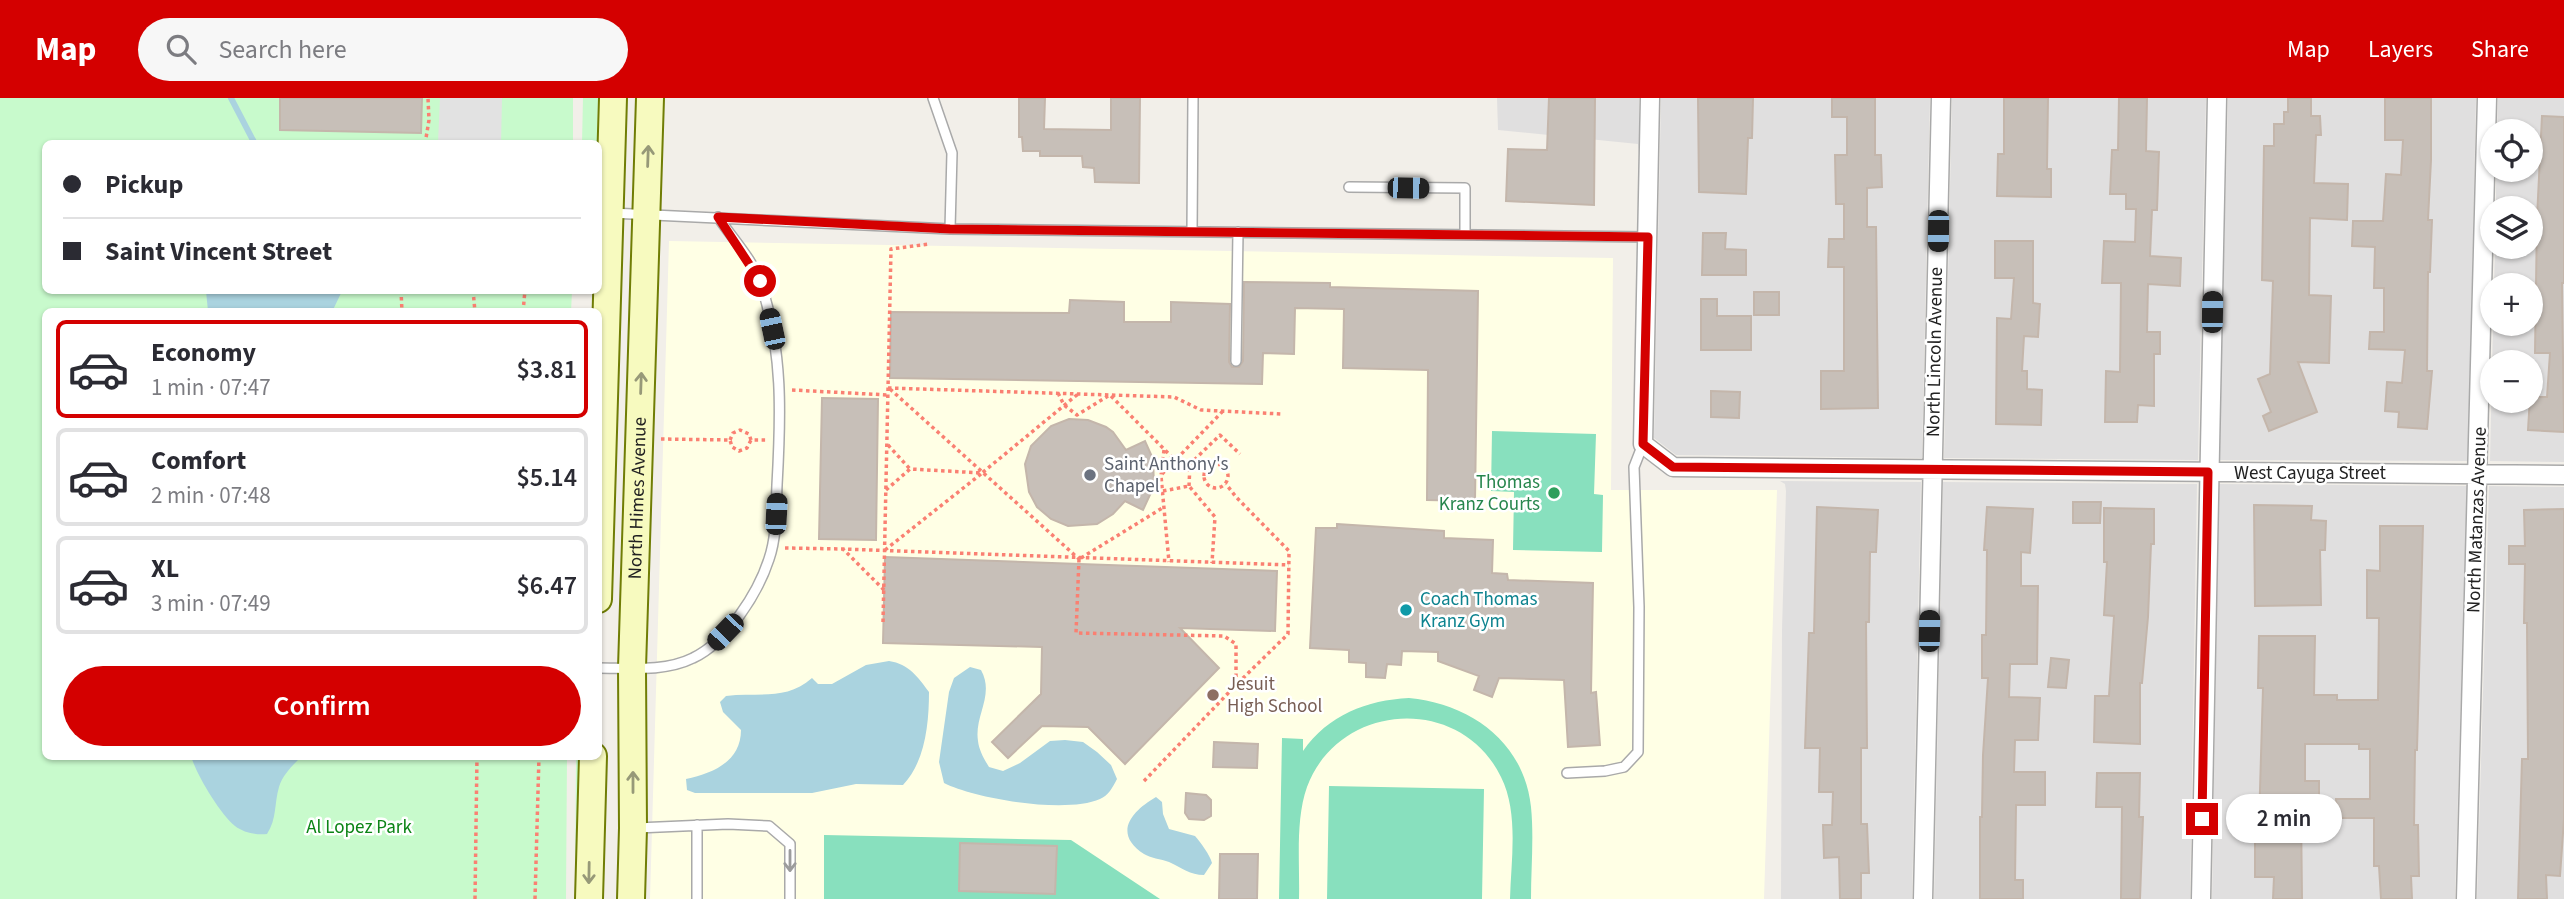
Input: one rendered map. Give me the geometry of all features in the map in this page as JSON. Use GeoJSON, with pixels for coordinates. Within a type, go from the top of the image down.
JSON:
{"type":"FeatureCollection","features":[{"type":"Feature","properties":{"kind":"street","name":"North Himes Avenue"},"geometry":{"type":"LineString","coordinates":[[602,459],[613,98]]}},
{"type":"Feature","properties":{"kind":"street","name":"North Himes Avenue"},"geometry":{"type":"LineString","coordinates":[[631,899],[632,668],[650,98]]}},
{"type":"Feature","properties":{"kind":"street"},"geometry":{"type":"LineString","coordinates":[[1643,444],[1650,98]]}},
{"type":"Feature","properties":{"kind":"street","name":"North Lincoln Avenue"},"geometry":{"type":"LineString","coordinates":[[1923,899],[1941,98]]}},
{"type":"Feature","properties":{"kind":"street"},"geometry":{"type":"LineString","coordinates":[[2201,899],[2217,98]]}},
{"type":"Feature","properties":{"kind":"street","name":"North Matanzas Avenue"},"geometry":{"type":"LineString","coordinates":[[2466,899],[2487,98]]}},
{"type":"Feature","properties":{"kind":"street","name":"West Cayuga Street"},"geometry":{"type":"LineString","coordinates":[[1643,444],[1673,467],[2564,475]]}},
{"type":"Feature","properties":{"kind":"street"},"geometry":{"type":"LineString","coordinates":[[589,899],[593,760]]}},
{"type":"Feature","properties":{"kind":"street"},"geometry":{"type":"LineString","coordinates":[[590,829],[633,828]]}},
{"type":"Feature","properties":{"kind":"lane"},"geometry":{"type":"LineString","coordinates":[[933,98],[952,153],[950,229]]}},
{"type":"Feature","properties":{"kind":"lane"},"geometry":{"type":"LineString","coordinates":[[1192,232],[1193,98]]}},
{"type":"Feature","properties":{"kind":"lane"},"geometry":{"type":"LineString","coordinates":[[1349,187],[1465,188],[1465,235]]}},
{"type":"Feature","properties":{"kind":"lane"},"geometry":{"type":"LineString","coordinates":[[609,213],[950,229],[1648,237]]}},
{"type":"Feature","properties":{"kind":"lane"},"geometry":{"type":"LineString","coordinates":[[602,668],[668,667],[694,658],[714,644],[736,621],[770,558],[776,514],[779,440],[780,390],[776,344],[760,281],[718,217]]}},
{"type":"Feature","properties":{"kind":"lane"},"geometry":{"type":"LineString","coordinates":[[1237,360],[1238,232]]}},
{"type":"Feature","properties":{"kind":"lane"},"geometry":{"type":"LineString","coordinates":[[1567,773],[1624,767],[1638,752],[1639,607],[1634,467],[1643,444]]}},
{"type":"Feature","properties":{"kind":"lane"},"geometry":{"type":"LineString","coordinates":[[633,828],[727,824],[769,826],[790,844],[790,899]]}},
{"type":"Feature","properties":{"kind":"lane"},"geometry":{"type":"LineString","coordinates":[[697,825],[697,899]]}},
{"type":"Feature","properties":{"kind":"path"},"geometry":{"type":"LineString","coordinates":[[426,140],[429,120],[428,98]]}},
{"type":"Feature","properties":{"kind":"path"},"geometry":{"type":"LineString","coordinates":[[883,622],[891,249]]}},
{"type":"Feature","properties":{"kind":"path"},"geometry":{"type":"LineString","coordinates":[[888,388],[1174,397],[1201,410],[1281,414]]}},
{"type":"Feature","properties":{"kind":"path"},"geometry":{"type":"LineString","coordinates":[[888,388],[1079,559]]}},
{"type":"Feature","properties":{"kind":"path"},"geometry":{"type":"LineString","coordinates":[[780,390],[888,395]]}},
{"type":"Feature","properties":{"kind":"path"},"geometry":{"type":"LineString","coordinates":[[1058,393],[1065,405],[1077,415],[1109,395]]}},
{"type":"Feature","properties":{"kind":"path"},"geometry":{"type":"LineString","coordinates":[[885,550],[1079,394]]}},
{"type":"Feature","properties":{"kind":"path"},"geometry":{"type":"LineString","coordinates":[[1109,395],[1175,460]]}},
{"type":"Feature","properties":{"kind":"path"},"geometry":{"type":"LineString","coordinates":[[1161,476],[1223,411]]}},
{"type":"Feature","properties":{"kind":"path"},"geometry":{"type":"LineString","coordinates":[[740,430],[749,433],[751,440],[750,445],[743,451],[732,447],[730,440],[733,433],[740,430]]}},
{"type":"Feature","properties":{"kind":"path"},"geometry":{"type":"LineString","coordinates":[[1212,563],[1215,517],[1189,486],[1190,464],[1220,435],[1240,454]]}},
{"type":"Feature","properties":{"kind":"path"},"geometry":{"type":"LineString","coordinates":[[662,439],[730,440]]}},
{"type":"Feature","properties":{"kind":"path"},"geometry":{"type":"LineString","coordinates":[[751,440],[779,440]]}},
{"type":"Feature","properties":{"kind":"path"},"geometry":{"type":"LineString","coordinates":[[887,444],[910,469],[982,473]]}},
{"type":"Feature","properties":{"kind":"path"},"geometry":{"type":"LineString","coordinates":[[1164,450],[1161,476],[1170,562]]}},
{"type":"Feature","properties":{"kind":"path"},"geometry":{"type":"LineString","coordinates":[[1144,782],[1288,634],[1289,551],[1236,497],[1226,484],[1228,473],[1222,465],[1214,464],[1207,469],[1204,477],[1211,487],[1219,488],[1226,484]]}},
{"type":"Feature","properties":{"kind":"path"},"geometry":{"type":"LineString","coordinates":[[886,490],[910,469]]}},
{"type":"Feature","properties":{"kind":"path"},"geometry":{"type":"LineString","coordinates":[[1163,491],[1189,486]]}},
{"type":"Feature","properties":{"kind":"path"},"geometry":{"type":"LineString","coordinates":[[1079,559],[1164,507]]}},
{"type":"Feature","properties":{"kind":"path"},"geometry":{"type":"LineString","coordinates":[[771,547],[1289,565]]}},
{"type":"Feature","properties":{"kind":"path"},"geometry":{"type":"LineString","coordinates":[[843,549],[884,590]]}},
{"type":"Feature","properties":{"kind":"path"},"geometry":{"type":"LineString","coordinates":[[1079,559],[1076,633],[1224,636],[1236,644],[1236,685]]}},
{"type":"Feature","properties":{"kind":"path"},"geometry":{"type":"LineString","coordinates":[[475,899],[477,760]]}},
{"type":"Feature","properties":{"kind":"path"},"geometry":{"type":"LineString","coordinates":[[535,899],[539,760]]}},
{"type":"Feature","properties":{"kind":"shaded area"},"geometry":{"type":"Polygon","coordinates":[[[440,98],[502,98],[501,140],[438,140],[440,98]]]}},
{"type":"Feature","properties":{"kind":"shaded area"},"geometry":{"type":"Polygon","coordinates":[[[1497,98],[1639,98],[1639,153],[1638,144],[1498,130],[1497,98]]]}},
{"type":"Feature","properties":{"kind":"shaded area"},"geometry":{"type":"Polygon","coordinates":[[[1661,98],[1930,98],[1922,458],[1676,455],[1654,438],[1661,98]]]}},
{"type":"Feature","properties":{"kind":"shaded area"},"geometry":{"type":"Polygon","coordinates":[[[1952,98],[2206,98],[2198,460],[1944,458],[1952,98]]]}},
{"type":"Feature","properties":{"kind":"shaded area"},"geometry":{"type":"Polygon","coordinates":[[[2228,98],[2476,98],[2468,461],[2219,460],[2228,98]]]}},
{"type":"Feature","properties":{"kind":"shaded area"},"geometry":{"type":"Polygon","coordinates":[[[2498,98],[2564,98],[2564,462],[2490,461],[2491,413],[2543,413],[2543,350],[2492,350],[2493,336],[2543,336],[2543,273],[2494,273],[2495,259],[2543,259],[2543,196],[2496,196],[2496,182],[2543,182],[2543,119],[2497,119],[2498,98]]]}},
{"type":"Feature","properties":{"kind":"shaded area","name":"Jesuit High School"},"geometry":{"type":"Polygon","coordinates":[[[669,241],[1613,258],[1611,490],[1777,490],[1764,899],[650,899],[669,241]]]}},
{"type":"Feature","properties":{"kind":"shaded area"},"geometry":{"type":"Polygon","coordinates":[[[1780,481],[1921,482],[1912,899],[1781,899],[1782,630],[1786,491],[1785,484],[1780,481]]]}},
{"type":"Feature","properties":{"kind":"shaded area"},"geometry":{"type":"Polygon","coordinates":[[[1943,482],[2197,484],[2190,899],[1934,899],[1943,482]]]}},
{"type":"Feature","properties":{"kind":"shaded area"},"geometry":{"type":"Polygon","coordinates":[[[2219,484],[2467,486],[2455,899],[2212,899],[2219,484]]]}},
{"type":"Feature","properties":{"kind":"shaded area"},"geometry":{"type":"Polygon","coordinates":[[[2489,486],[2564,487],[2564,899],[2477,899],[2489,486]]]}},
{"type":"Feature","properties":{"kind":"green space","name":"Al Lopez Park"},"geometry":{"type":"Polygon","coordinates":[[[0,98],[573,98],[573,140],[42,140],[42,294],[572,294],[571,308],[42,308],[42,760],[567,760],[566,899],[0,899],[0,98]]]}},
{"type":"Feature","properties":{"kind":"green space"},"geometry":{"type":"Polygon","coordinates":[[[583,98],[598,98],[597,140],[582,140],[583,98]]]}},
{"type":"Feature","properties":{"kind":"green space","name":"Thomas Kranz Courts"},"geometry":{"type":"Polygon","coordinates":[[[1492,431],[1596,434],[1594,494],[1603,495],[1602,552],[1513,550],[1514,492],[1491,491],[1492,431]]]}},
{"type":"Feature","properties":{"kind":"green space"},"geometry":{"type":"Polygon","coordinates":[[[1409,698],[1453,708],[1473,718],[1491,730],[1518,763],[1531,807],[1531,899],[1510,899],[1513,837],[1510,806],[1501,777],[1482,750],[1458,731],[1430,721],[1401,719],[1372,724],[1345,737],[1323,758],[1303,800],[1299,843],[1299,899],[1279,899],[1282,738],[1303,739],[1303,751],[1324,728],[1350,712],[1378,702],[1409,698]]]}},
{"type":"Feature","properties":{"kind":"green space"},"geometry":{"type":"Polygon","coordinates":[[[576,760],[581,760],[577,899],[576,760]]]}},
{"type":"Feature","properties":{"kind":"green space"},"geometry":{"type":"Polygon","coordinates":[[[1329,786],[1484,789],[1482,899],[1327,899],[1329,786]]]}},
{"type":"Feature","properties":{"kind":"green space"},"geometry":{"type":"Polygon","coordinates":[[[824,835],[1071,840],[1160,899],[824,899],[824,835]]]}},
{"type":"Feature","properties":{"kind":"water"},"geometry":{"type":"Polygon","coordinates":[[[206,294],[341,294],[334,308],[208,308],[206,294]]]}},
{"type":"Feature","properties":{"kind":"water"},"geometry":{"type":"Polygon","coordinates":[[[889,661],[908,668],[929,692],[927,729],[921,754],[903,785],[856,784],[812,793],[695,793],[687,790],[686,779],[724,764],[731,758],[740,741],[741,730],[723,712],[720,702],[726,696],[782,693],[812,678],[818,684],[832,684],[866,665],[889,661]]]}},
{"type":"Feature","properties":{"kind":"water"},"geometry":{"type":"Polygon","coordinates":[[[970,667],[981,670],[985,679],[978,741],[989,767],[1003,771],[1020,763],[1050,741],[1083,742],[1111,765],[1117,779],[1108,793],[1100,799],[1085,803],[1044,805],[998,799],[944,783],[939,762],[949,692],[954,678],[970,667]]]}},
{"type":"Feature","properties":{"kind":"water"},"geometry":{"type":"Polygon","coordinates":[[[193,760],[298,760],[281,782],[267,834],[250,833],[235,826],[222,813],[193,760]]]}},
{"type":"Feature","properties":{"kind":"water"},"geometry":{"type":"Polygon","coordinates":[[[1156,797],[1162,802],[1169,829],[1195,836],[1207,853],[1212,863],[1204,875],[1146,855],[1134,846],[1129,838],[1127,830],[1133,816],[1156,797]]]}},
{"type":"Feature","properties":{"kind":"building"},"geometry":{"type":"Polygon","coordinates":[[[280,98],[422,98],[421,133],[280,130],[280,98]]]}},
{"type":"Feature","properties":{"kind":"building"},"geometry":{"type":"Polygon","coordinates":[[[1019,98],[1045,98],[1044,129],[1111,130],[1111,98],[1140,98],[1139,183],[1095,182],[1094,168],[1083,167],[1082,156],[1040,156],[1040,151],[1023,151],[1022,137],[1019,137],[1019,98]]]}},
{"type":"Feature","properties":{"kind":"building"},"geometry":{"type":"Polygon","coordinates":[[[1549,98],[1595,98],[1594,205],[1506,201],[1508,149],[1547,150],[1549,98]]]}},
{"type":"Feature","properties":{"kind":"building"},"geometry":{"type":"Polygon","coordinates":[[[1698,98],[1753,98],[1746,194],[1699,192],[1698,98]]]}},
{"type":"Feature","properties":{"kind":"building"},"geometry":{"type":"Polygon","coordinates":[[[1832,98],[1875,98],[1875,155],[1881,155],[1882,187],[1867,188],[1867,227],[1876,227],[1878,408],[1821,409],[1821,371],[1844,371],[1844,267],[1828,267],[1829,239],[1844,239],[1844,204],[1836,204],[1835,155],[1847,155],[1847,117],[1832,117],[1832,98]]]}},
{"type":"Feature","properties":{"kind":"building"},"geometry":{"type":"Polygon","coordinates":[[[2004,98],[2048,98],[2047,169],[2051,169],[2051,197],[1997,196],[1998,154],[2004,154],[2004,98]]]}},
{"type":"Feature","properties":{"kind":"building"},"geometry":{"type":"Polygon","coordinates":[[[2119,98],[2147,98],[2146,151],[2159,152],[2157,210],[2152,210],[2150,256],[2181,258],[2180,286],[2148,284],[2147,332],[2160,332],[2160,354],[2154,354],[2154,406],[2138,405],[2137,422],[2105,422],[2106,371],[2120,372],[2121,283],[2102,283],[2104,241],[2135,242],[2136,209],[2126,209],[2126,194],[2110,194],[2112,150],[2118,150],[2119,98]]]}},
{"type":"Feature","properties":{"kind":"building"},"geometry":{"type":"Polygon","coordinates":[[[2288,98],[2311,98],[2311,116],[2320,116],[2321,135],[2316,135],[2314,183],[2348,184],[2347,220],[2310,218],[2309,295],[2331,296],[2329,363],[2298,362],[2317,412],[2269,431],[2263,416],[2271,412],[2258,379],[2270,374],[2273,281],[2262,280],[2264,146],[2274,146],[2274,124],[2284,124],[2284,112],[2288,112],[2288,98]]]}},
{"type":"Feature","properties":{"kind":"building"},"geometry":{"type":"Polygon","coordinates":[[[2385,98],[2431,98],[2428,220],[2432,220],[2428,272],[2427,371],[2432,371],[2427,429],[2398,427],[2399,412],[2385,411],[2387,382],[2402,383],[2405,350],[2369,349],[2370,332],[2384,332],[2384,288],[2374,288],[2375,247],[2352,246],[2353,221],[2383,221],[2386,174],[2401,175],[2403,140],[2385,140],[2385,98]]]}},
{"type":"Feature","properties":{"kind":"building"},"geometry":{"type":"Polygon","coordinates":[[[2542,116],[2564,117],[2564,432],[2528,430],[2529,413],[2543,413],[2543,397],[2547,397],[2550,353],[2535,350],[2535,336],[2543,336],[2543,273],[2536,273],[2536,259],[2543,259],[2543,196],[2538,196],[2539,182],[2543,182],[2542,116]]]}},
{"type":"Feature","properties":{"kind":"building"},"geometry":{"type":"Polygon","coordinates":[[[1703,233],[1726,233],[1725,249],[1746,250],[1746,275],[1702,275],[1703,233]]]}},
{"type":"Feature","properties":{"kind":"building"},"geometry":{"type":"Polygon","coordinates":[[[1995,241],[2033,241],[2033,303],[2040,304],[2038,337],[2024,336],[2022,371],[2027,371],[2027,389],[2042,390],[2041,425],[1996,424],[1997,318],[2011,319],[2014,278],[1995,278],[1995,241]]]}},
{"type":"Feature","properties":{"kind":"building"},"geometry":{"type":"Polygon","coordinates":[[[1244,282],[1330,283],[1330,287],[1478,291],[1475,501],[1427,500],[1428,370],[1343,368],[1344,309],[1295,308],[1294,354],[1263,353],[1262,384],[890,378],[891,312],[1069,313],[1070,300],[1124,302],[1124,322],[1171,322],[1171,302],[1230,304],[1229,362],[1232,367],[1239,367],[1243,361],[1244,282]]]}},
{"type":"Feature","properties":{"kind":"building"},"geometry":{"type":"Polygon","coordinates":[[[1754,292],[1779,292],[1779,315],[1754,315],[1754,292]]]}},
{"type":"Feature","properties":{"kind":"building"},"geometry":{"type":"Polygon","coordinates":[[[1701,299],[1717,299],[1717,316],[1751,316],[1751,350],[1701,350],[1701,299]]]}},
{"type":"Feature","properties":{"kind":"building"},"geometry":{"type":"Polygon","coordinates":[[[1711,391],[1740,392],[1739,418],[1711,417],[1711,391]]]}},
{"type":"Feature","properties":{"kind":"building"},"geometry":{"type":"Polygon","coordinates":[[[822,398],[878,399],[876,540],[819,539],[822,398]]]}},
{"type":"Feature","properties":{"kind":"building","name":"Saint Anthony's Chapel"},"geometry":{"type":"Polygon","coordinates":[[[1069,419],[1088,420],[1106,427],[1126,450],[1145,441],[1153,459],[1154,486],[1143,510],[1125,501],[1113,514],[1097,524],[1068,526],[1051,519],[1037,507],[1029,492],[1025,464],[1031,446],[1051,426],[1069,419]]]}},
{"type":"Feature","properties":{"kind":"building"},"geometry":{"type":"Polygon","coordinates":[[[2073,502],[2101,502],[2100,523],[2073,523],[2073,502]]]}},
{"type":"Feature","properties":{"kind":"building"},"geometry":{"type":"Polygon","coordinates":[[[2254,505],[2312,506],[2311,520],[2326,521],[2325,550],[2320,550],[2321,605],[2255,606],[2254,505]]]}},
{"type":"Feature","properties":{"kind":"building"},"geometry":{"type":"Polygon","coordinates":[[[1817,507],[1878,510],[1876,552],[1870,552],[1869,622],[1866,622],[1867,748],[1861,748],[1861,824],[1867,824],[1869,873],[1861,873],[1861,899],[1840,899],[1839,857],[1824,858],[1823,825],[1832,825],[1833,792],[1819,792],[1820,748],[1805,748],[1809,633],[1814,633],[1817,507]]]}},
{"type":"Feature","properties":{"kind":"building"},"geometry":{"type":"Polygon","coordinates":[[[1987,507],[2033,509],[2030,553],[2021,552],[2021,586],[2038,586],[2037,664],[2010,664],[2009,697],[2040,698],[2038,740],[2015,740],[2014,772],[2045,772],[2045,805],[2016,805],[2015,880],[2023,880],[2023,899],[1980,899],[1980,817],[1988,678],[1982,678],[1982,635],[1986,635],[1987,550],[1984,550],[1987,507]]]}},
{"type":"Feature","properties":{"kind":"building"},"geometry":{"type":"Polygon","coordinates":[[[2104,508],[2154,509],[2154,544],[2151,544],[2148,617],[2140,683],[2140,744],[2094,742],[2095,696],[2109,696],[2114,616],[2104,615],[2107,562],[2104,562],[2104,508]]]}},
{"type":"Feature","properties":{"kind":"building"},"geometry":{"type":"Polygon","coordinates":[[[2564,509],[2564,819],[2560,876],[2546,875],[2547,899],[2518,899],[2522,759],[2528,759],[2527,623],[2524,623],[2525,564],[2509,564],[2509,546],[2525,546],[2524,510],[2564,509]]]}},
{"type":"Feature","properties":{"kind":"building","name":"Coach Thomas Kranz Gym"},"geometry":{"type":"Polygon","coordinates":[[[1337,524],[1444,531],[1444,538],[1493,540],[1492,573],[1507,574],[1508,580],[1593,583],[1591,693],[1596,692],[1600,745],[1568,747],[1564,680],[1499,678],[1492,697],[1474,690],[1479,676],[1438,661],[1438,652],[1402,651],[1401,665],[1387,664],[1385,678],[1366,677],[1366,663],[1349,662],[1349,650],[1310,648],[1316,528],[1337,528],[1337,524]]]}},
{"type":"Feature","properties":{"kind":"building"},"geometry":{"type":"Polygon","coordinates":[[[2380,526],[2423,526],[2414,825],[2418,825],[2419,876],[2411,876],[2412,899],[2381,899],[2379,866],[2374,866],[2374,818],[2337,818],[2336,799],[2370,799],[2370,749],[2359,749],[2359,744],[2305,744],[2305,781],[2319,781],[2319,810],[2301,810],[2302,899],[2273,899],[2274,877],[2255,877],[2255,824],[2259,824],[2263,688],[2258,688],[2259,636],[2315,636],[2314,695],[2337,695],[2337,700],[2378,700],[2379,618],[2367,618],[2367,570],[2380,571],[2380,526]]]}},
{"type":"Feature","properties":{"kind":"building"},"geometry":{"type":"Polygon","coordinates":[[[885,557],[1277,571],[1275,631],[1180,628],[1219,668],[1125,764],[1088,727],[1042,726],[1008,758],[992,742],[1041,694],[1042,647],[883,643],[885,557]]]}},
{"type":"Feature","properties":{"kind":"building"},"geometry":{"type":"Polygon","coordinates":[[[2051,658],[2069,660],[2066,688],[2048,687],[2051,658]]]}},
{"type":"Feature","properties":{"kind":"building"},"geometry":{"type":"Polygon","coordinates":[[[1214,742],[1258,744],[1257,768],[1213,767],[1214,742]]]}},
{"type":"Feature","properties":{"kind":"building"},"geometry":{"type":"Polygon","coordinates":[[[2097,773],[2140,773],[2139,817],[2143,817],[2140,899],[2121,899],[2122,807],[2096,807],[2097,773]]]}},
{"type":"Feature","properties":{"kind":"building"},"geometry":{"type":"Polygon","coordinates":[[[1186,793],[1206,795],[1211,800],[1211,816],[1204,820],[1189,819],[1185,813],[1186,793]]]}},
{"type":"Feature","properties":{"kind":"building"},"geometry":{"type":"Polygon","coordinates":[[[960,843],[1057,846],[1055,894],[959,891],[960,843]]]}},
{"type":"Feature","properties":{"kind":"building"},"geometry":{"type":"Polygon","coordinates":[[[1220,854],[1258,854],[1257,899],[1219,899],[1220,854]]]}},
{"type":"Feature","properties":{"kind":"waterway"},"geometry":{"type":"LineString","coordinates":[[231,98],[253,140]]}},
{"type":"Feature","properties":{"kind":"place","name":"Saint Anthony's Chapel"},"geometry":{"type":"Point","coordinates":[1090,475]}},
{"type":"Feature","properties":{"kind":"place","name":"Thomas Kranz Courts"},"geometry":{"type":"Point","coordinates":[1554,493]}},
{"type":"Feature","properties":{"kind":"place","name":"Coach Thomas Kranz Gym"},"geometry":{"type":"Point","coordinates":[1406,610]}},
{"type":"Feature","properties":{"kind":"place","name":"Jesuit High School"},"geometry":{"type":"Point","coordinates":[1213,695]}},
{"type":"Feature","properties":{"kind":"route"},"geometry":{"type":"LineString","coordinates":[[760,281],[718,217],[950,229],[1648,237],[1643,444],[1673,467],[2208,472],[2202,819]]}}]}
